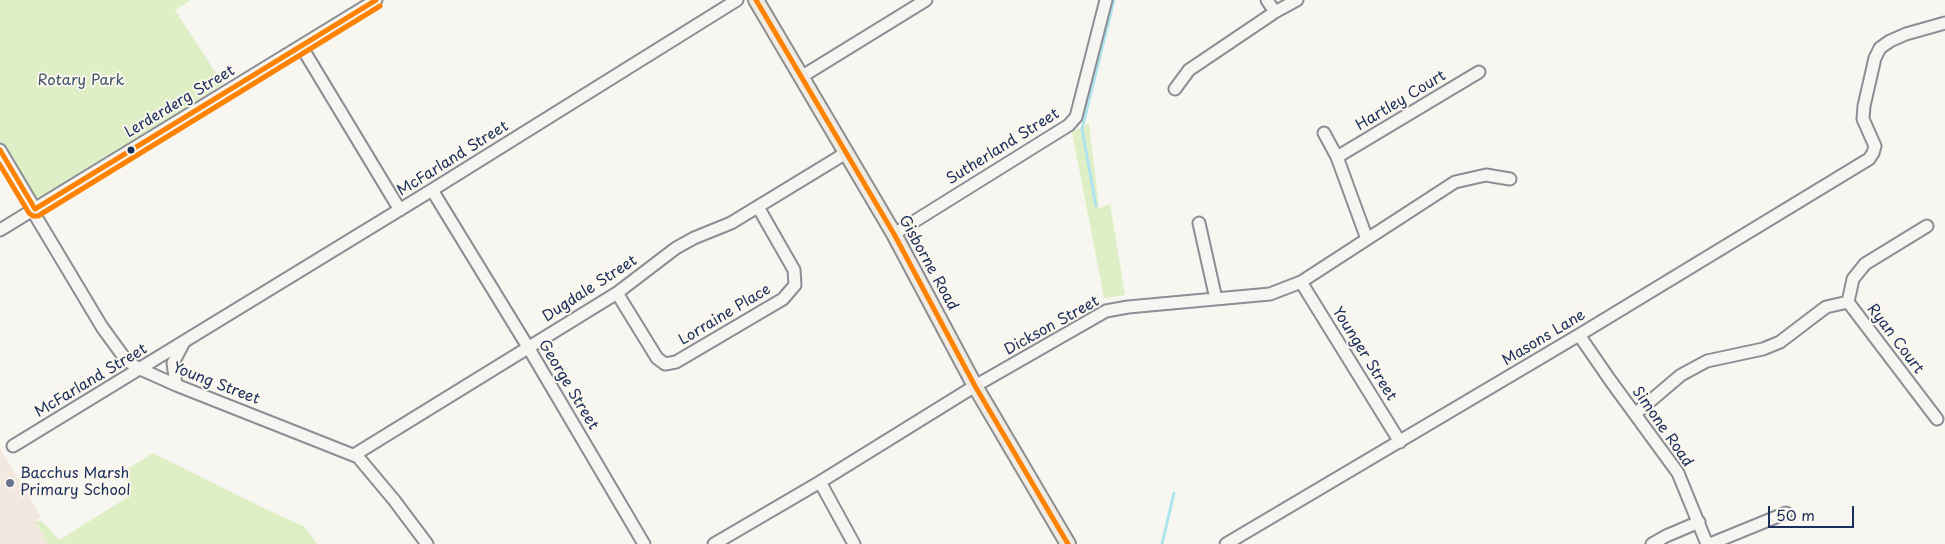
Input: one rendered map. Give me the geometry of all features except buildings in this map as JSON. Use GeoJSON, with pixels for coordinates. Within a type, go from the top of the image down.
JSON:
{"type":"FeatureCollection","features":[{"type":"Feature","properties":{"kind":"main road","name":"Gisborne Road"},"geometry":{"type":"LineString","coordinates":[[756,0],[894,234],[975,386],[1068,544]]}},
{"type":"Feature","properties":{"kind":"street","name":"Lerderderg Street"},"geometry":{"type":"LineString","coordinates":[[0,230],[376,0]]}},
{"type":"Feature","properties":{"kind":"street","name":"McFarland Street"},"geometry":{"type":"LineString","coordinates":[[13,446],[138,368],[400,210],[737,0]]}},
{"type":"Feature","properties":{"kind":"street"},"geometry":{"type":"LineString","coordinates":[[801,76],[926,0]]}},
{"type":"Feature","properties":{"kind":"street","name":"Sutherland Street"},"geometry":{"type":"LineString","coordinates":[[894,234],[1069,125],[1076,117],[1106,0]]}},
{"type":"Feature","properties":{"kind":"street"},"geometry":{"type":"LineString","coordinates":[[1267,0],[1275,12]]}},
{"type":"Feature","properties":{"kind":"street"},"geometry":{"type":"LineString","coordinates":[[1175,89],[1189,70],[1275,12],[1297,0]]}},
{"type":"Feature","properties":{"kind":"street","name":"Masons Lane"},"geometry":{"type":"LineString","coordinates":[[1226,544],[1400,442],[1858,167],[1869,159],[1875,146],[1863,119],[1874,58],[1880,48],[1906,34],[1945,23]]}},
{"type":"Feature","properties":{"kind":"street"},"geometry":{"type":"LineString","coordinates":[[301,46],[400,210]]}},
{"type":"Feature","properties":{"kind":"street","name":"Hartley Court"},"geometry":{"type":"LineString","coordinates":[[1337,157],[1479,72]]}},
{"type":"Feature","properties":{"kind":"street"},"geometry":{"type":"LineString","coordinates":[[1324,133],[1337,157],[1367,240]]}},
{"type":"Feature","properties":{"kind":"street","name":"Young Street"},"geometry":{"type":"LineString","coordinates":[[0,150],[102,327],[126,360],[138,368],[176,384],[358,457],[427,544]]}},
{"type":"Feature","properties":{"kind":"street","name":"Dugdale Street"},"geometry":{"type":"LineString","coordinates":[[354,455],[617,293],[676,248],[694,238],[731,223],[846,153]]}},
{"type":"Feature","properties":{"kind":"street","name":"Dickson Street"},"geometry":{"type":"LineString","coordinates":[[714,544],[820,482],[975,386],[1106,311],[1128,307],[1270,294],[1301,282],[1455,182],[1486,175],[1510,179]]}},
{"type":"Feature","properties":{"kind":"street","name":"George Street"},"geometry":{"type":"LineString","coordinates":[[432,190],[528,347],[644,544]]}},
{"type":"Feature","properties":{"kind":"street","name":"Lorraine Place"},"geometry":{"type":"LineString","coordinates":[[617,293],[657,358],[665,364],[676,362],[782,299],[795,285],[794,270],[758,207]]}},
{"type":"Feature","properties":{"kind":"street"},"geometry":{"type":"LineString","coordinates":[[1199,223],[1216,299]]}},
{"type":"Feature","properties":{"kind":"street","name":"Ryan Court"},"geometry":{"type":"LineString","coordinates":[[1927,226],[1865,264],[1853,279],[1848,302],[1937,419]]}},
{"type":"Feature","properties":{"kind":"street","name":"Younger Street"},"geometry":{"type":"LineString","coordinates":[[1301,282],[1400,442]]}},
{"type":"Feature","properties":{"kind":"street","name":"Ryan Court"},"geometry":{"type":"LineString","coordinates":[[1635,414],[1682,375],[1707,361],[1763,349],[1780,342],[1826,307],[1848,302]]}},
{"type":"Feature","properties":{"kind":"street","name":"Simone Road"},"geometry":{"type":"LineString","coordinates":[[1579,335],[1678,473],[1709,544]]}},
{"type":"Feature","properties":{"kind":"street"},"geometry":{"type":"LineString","coordinates":[[176,384],[173,363],[184,342]]}},
{"type":"Feature","properties":{"kind":"street"},"geometry":{"type":"LineString","coordinates":[[820,482],[854,544]]}},
{"type":"Feature","properties":{"kind":"street"},"geometry":{"type":"LineString","coordinates":[[1709,544],[1786,513]]}},
{"type":"Feature","properties":{"kind":"street"},"geometry":{"type":"LineString","coordinates":[[1652,544],[1699,522]]}},
{"type":"Feature","properties":{"kind":"shaded area","name":"Bacchus Marsh Primary School"},"geometry":{"type":"Polygon","coordinates":[[[0,449],[41,517],[35,521],[48,544],[0,544],[0,449]]]}},
{"type":"Feature","properties":{"kind":"green space","name":"Rotary Park"},"geometry":{"type":"Polygon","coordinates":[[[0,0],[191,0],[175,10],[223,84],[36,205],[0,148],[0,0]]]}},
{"type":"Feature","properties":{"kind":"green space"},"geometry":{"type":"Polygon","coordinates":[[[1089,123],[1099,208],[1110,204],[1125,295],[1104,298],[1072,132],[1089,123]]]}},
{"type":"Feature","properties":{"kind":"green space"},"geometry":{"type":"Polygon","coordinates":[[[153,453],[305,527],[317,544],[48,544],[35,521],[42,521],[59,540],[128,497],[127,469],[153,453]]]}},
{"type":"Feature","properties":{"kind":"waterway"},"geometry":{"type":"LineString","coordinates":[[1096,206],[1082,129],[1114,0]]}},
{"type":"Feature","properties":{"kind":"waterway"},"geometry":{"type":"LineString","coordinates":[[1162,544],[1174,493]]}},
{"type":"Feature","properties":{"kind":"transit line"},"geometry":{"type":"LineString","coordinates":[[0,150],[35,209],[376,0]]}},
{"type":"Feature","properties":{"kind":"transit line"},"geometry":{"type":"LineString","coordinates":[[756,0],[894,234],[975,386],[1068,544]]}},
{"type":"Feature","properties":{"kind":"transit line"},"geometry":{"type":"LineString","coordinates":[[0,165],[29,213],[33,216],[38,216],[380,6]]}},
{"type":"Feature","properties":{"kind":"place","name":"Bacchus Marsh Primary School"},"geometry":{"type":"Point","coordinates":[10,483]}}]}
